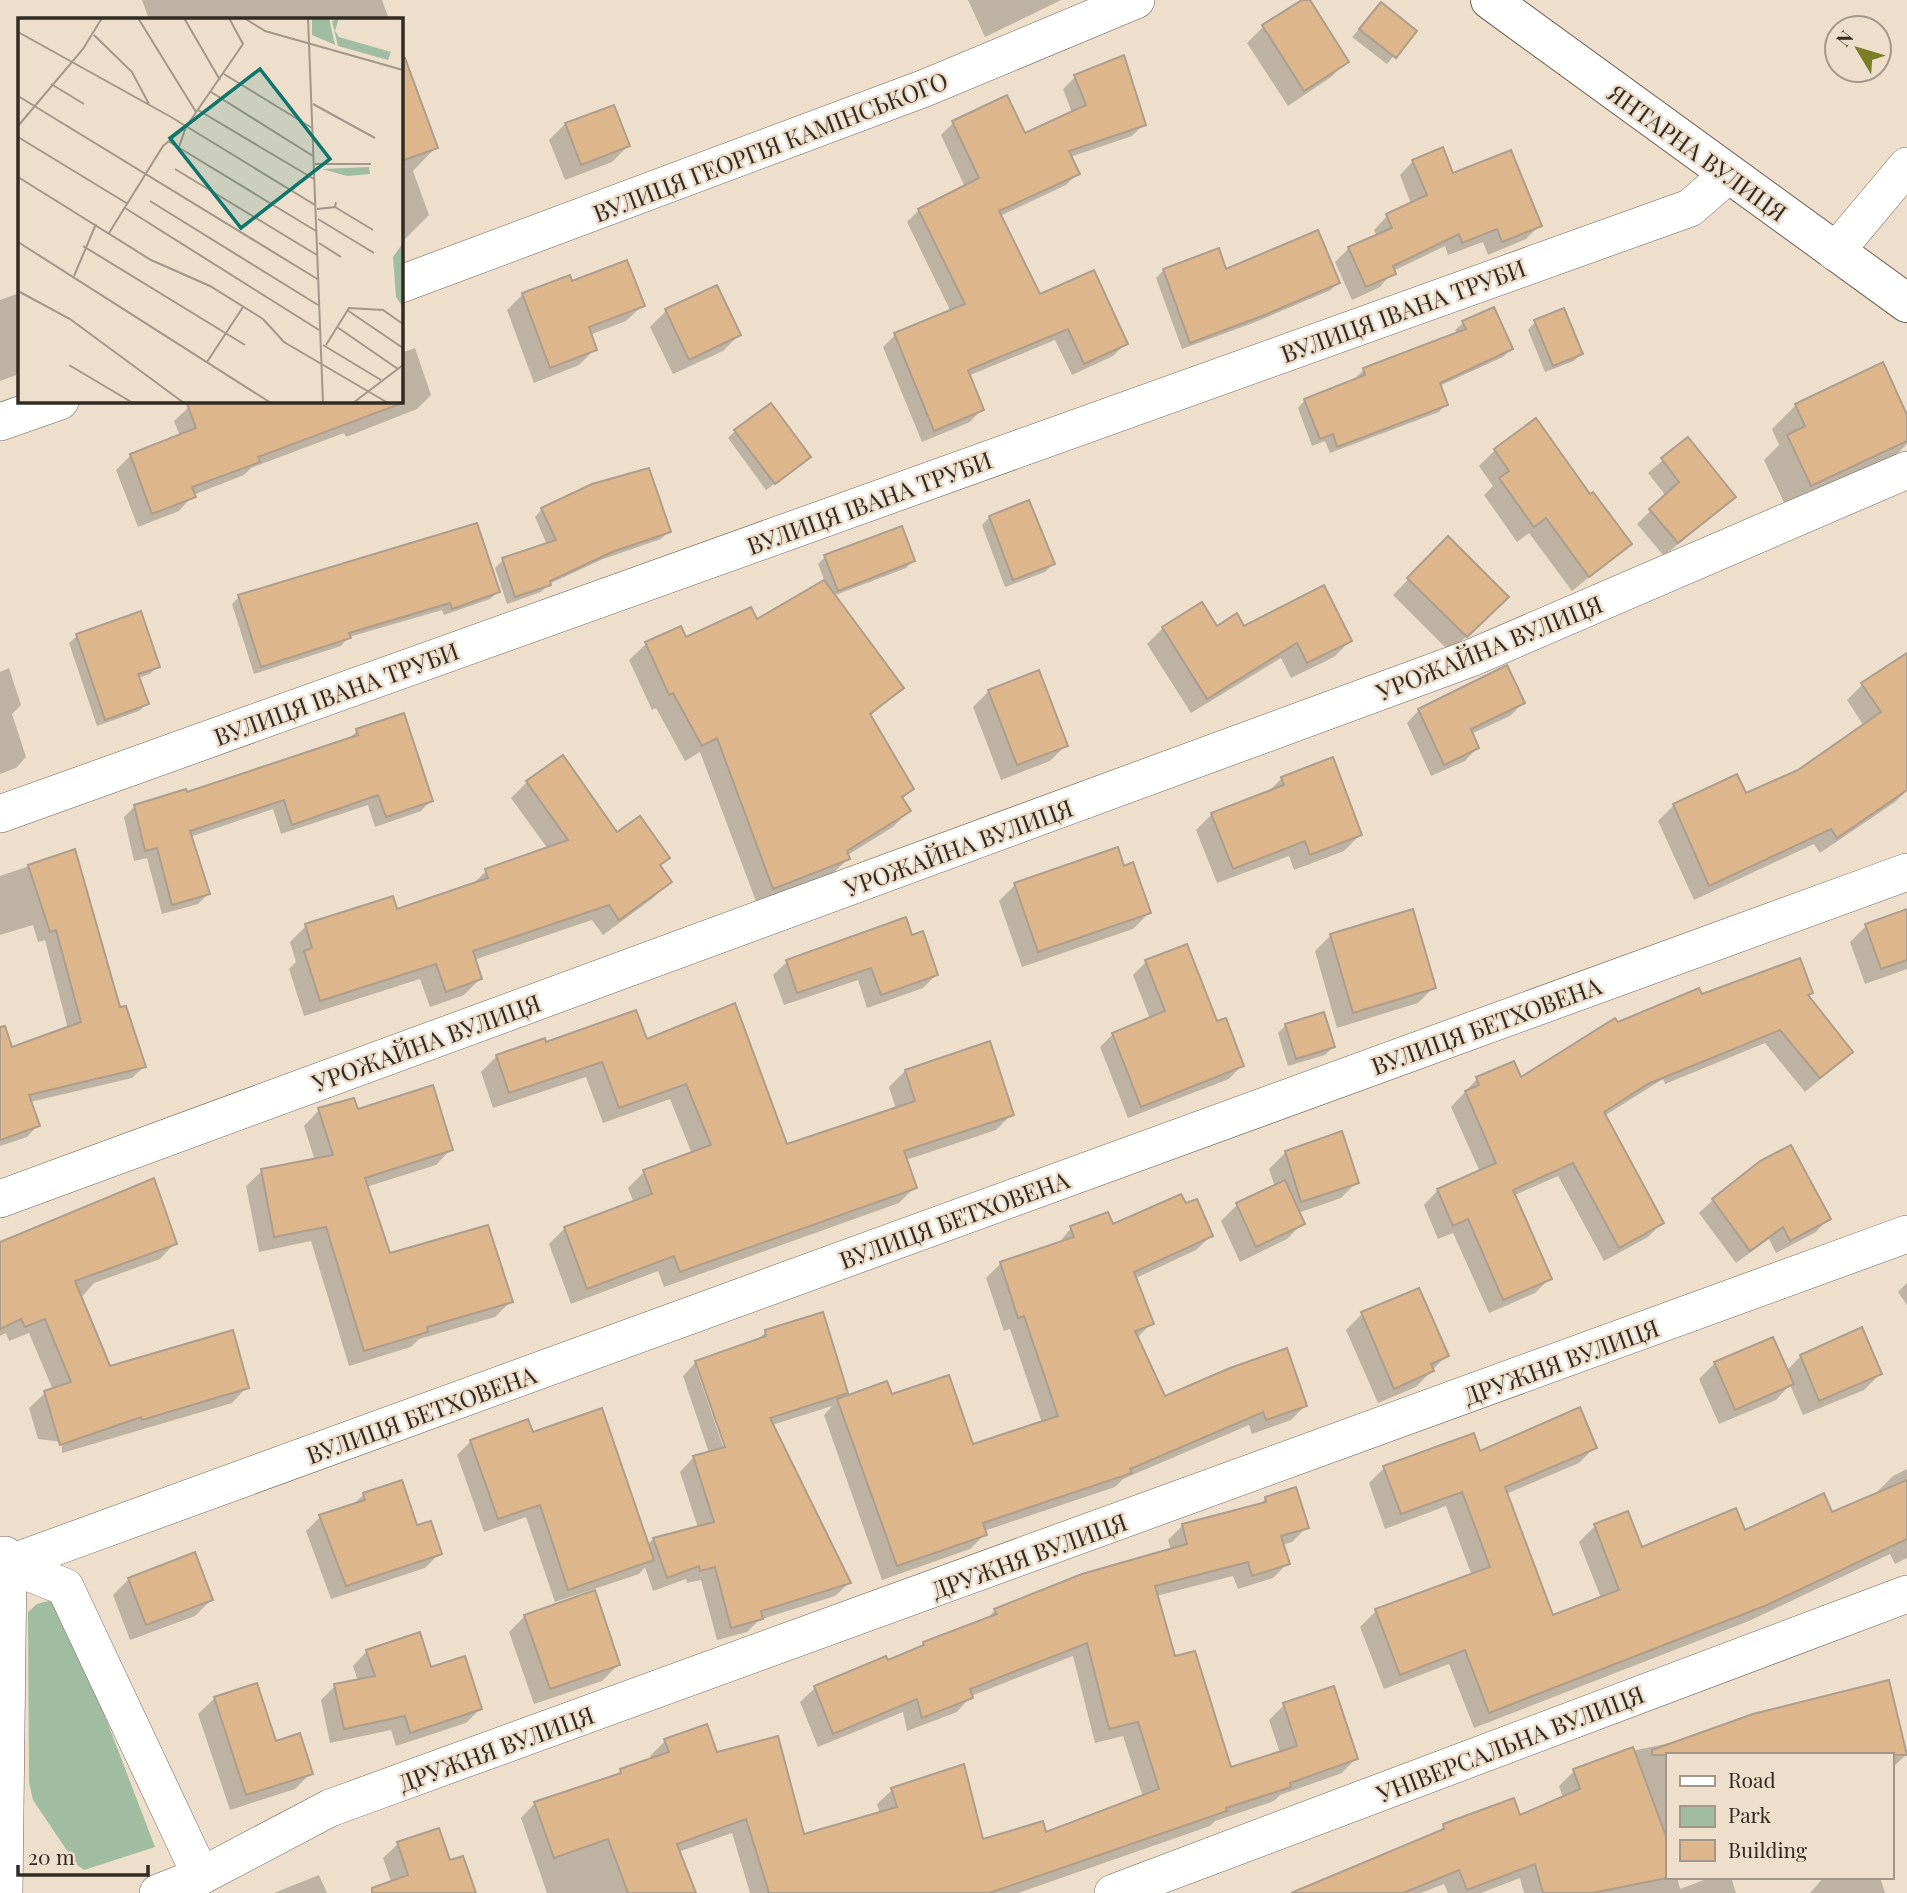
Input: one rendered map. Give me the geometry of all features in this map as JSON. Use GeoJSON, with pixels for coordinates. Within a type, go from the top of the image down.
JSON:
{"type":"FeatureCollection","features":[{"type":"Feature","properties":{"kind":"main road","name":"ЯНТАРНА ВУЛИЦЯ"},"geometry":{"type":"LineString","coordinates":[[1490,0],[1907,303]]}},
{"type":"Feature","properties":{"kind":"street","name":"ВУЛИЦЯ ГЕОРГІЯ КАМІНСЬКОГО"},"geometry":{"type":"LineString","coordinates":[[402,284],[925,88],[1136,0]]}},
{"type":"Feature","properties":{"kind":"street"},"geometry":{"type":"LineString","coordinates":[[1835,252],[1907,166]]}},
{"type":"Feature","properties":{"kind":"street","name":"ВУЛИЦЯ ІВАНА ТРУБИ"},"geometry":{"type":"LineString","coordinates":[[0,814],[1690,208],[1730,174]]}},
{"type":"Feature","properties":{"kind":"street"},"geometry":{"type":"LineString","coordinates":[[0,422],[57,402]]}},
{"type":"Feature","properties":{"kind":"street","name":"УРОЖАЙНА ВУЛИЦЯ"},"geometry":{"type":"LineString","coordinates":[[0,1199],[1471,658],[1907,470]]}},
{"type":"Feature","properties":{"kind":"street","name":"ВУЛИЦЯ БЕТХОВЕНА"},"geometry":{"type":"LineString","coordinates":[[3,1557],[1907,872]]}},
{"type":"Feature","properties":{"kind":"street","name":"ДРУЖНЯ ВУЛИЦЯ"},"geometry":{"type":"LineString","coordinates":[[158,1893],[201,1876],[330,1808],[1907,1234]]}},
{"type":"Feature","properties":{"kind":"street"},"geometry":{"type":"LineString","coordinates":[[4,1893],[3,1557],[65,1587],[201,1876]]}},
{"type":"Feature","properties":{"kind":"street","name":"УНІВЕРСАЛЬНА ВУЛИЦЯ"},"geometry":{"type":"LineString","coordinates":[[1113,1893],[1907,1594]]}},
{"type":"Feature","properties":{"kind":"green space"},"geometry":{"type":"Polygon","coordinates":[[[52,1600],[63,1606],[155,1847],[84,1870],[76,1864],[33,1800],[29,1782],[28,1612],[37,1604],[52,1600]]]}},
{"type":"Feature","properties":{"kind":"building"},"geometry":{"type":"Polygon","coordinates":[[[1302,0],[1310,0],[1349,62],[1304,91],[1262,25],[1302,0]]]}},
{"type":"Feature","properties":{"kind":"building"},"geometry":{"type":"Polygon","coordinates":[[[1381,2],[1417,31],[1396,58],[1359,29],[1381,2]]]}},
{"type":"Feature","properties":{"kind":"building"},"geometry":{"type":"Polygon","coordinates":[[[1124,55],[1146,125],[1069,151],[1080,174],[999,211],[1040,294],[1094,270],[1128,344],[1084,364],[1068,329],[968,370],[984,410],[934,431],[894,333],[965,304],[918,209],[979,178],[952,121],[1007,95],[1025,133],[1086,105],[1074,75],[1124,55]]]}},
{"type":"Feature","properties":{"kind":"building"},"geometry":{"type":"Polygon","coordinates":[[[402,58],[405,58],[438,148],[402,161],[402,58]]]}},
{"type":"Feature","properties":{"kind":"building"},"geometry":{"type":"Polygon","coordinates":[[[614,105],[630,146],[581,165],[565,123],[614,105]]]}},
{"type":"Feature","properties":{"kind":"building"},"geometry":{"type":"Polygon","coordinates":[[[1443,147],[1453,173],[1511,150],[1542,226],[1502,242],[1497,229],[1462,243],[1459,234],[1393,266],[1396,274],[1366,287],[1348,247],[1392,228],[1386,214],[1427,195],[1412,160],[1443,147]]]}},
{"type":"Feature","properties":{"kind":"building"},"geometry":{"type":"Polygon","coordinates":[[[1318,230],[1340,283],[1190,343],[1163,269],[1219,248],[1226,269],[1318,230]]]}},
{"type":"Feature","properties":{"kind":"building"},"geometry":{"type":"Polygon","coordinates":[[[627,260],[645,306],[589,327],[597,350],[550,368],[522,293],[570,275],[572,281],[627,260]]]}},
{"type":"Feature","properties":{"kind":"building"},"geometry":{"type":"Polygon","coordinates":[[[717,285],[741,335],[689,360],[665,309],[717,285]]]}},
{"type":"Feature","properties":{"kind":"building"},"geometry":{"type":"Polygon","coordinates":[[[1494,307],[1513,349],[1440,383],[1448,405],[1337,447],[1333,434],[1320,439],[1304,399],[1365,375],[1363,368],[1466,329],[1462,321],[1494,307]]]}},
{"type":"Feature","properties":{"kind":"building"},"geometry":{"type":"Polygon","coordinates":[[[1564,308],[1583,354],[1553,366],[1534,320],[1564,308]]]}},
{"type":"Feature","properties":{"kind":"building"},"geometry":{"type":"Polygon","coordinates":[[[1883,362],[1907,415],[1907,441],[1811,486],[1787,435],[1805,426],[1795,404],[1883,362]]]}},
{"type":"Feature","properties":{"kind":"building"},"geometry":{"type":"Polygon","coordinates":[[[186,402],[400,404],[258,457],[260,462],[192,487],[196,497],[152,514],[130,454],[196,428],[186,402]]]}},
{"type":"Feature","properties":{"kind":"building"},"geometry":{"type":"Polygon","coordinates":[[[771,403],[811,457],[775,484],[734,430],[771,403]]]}},
{"type":"Feature","properties":{"kind":"building"},"geometry":{"type":"Polygon","coordinates":[[[1536,418],[1590,494],[1593,492],[1632,544],[1589,577],[1546,518],[1534,527],[1499,478],[1509,471],[1494,449],[1536,418]]]}},
{"type":"Feature","properties":{"kind":"building"},"geometry":{"type":"Polygon","coordinates":[[[1688,437],[1736,497],[1678,543],[1649,509],[1679,482],[1661,458],[1688,437]]]}},
{"type":"Feature","properties":{"kind":"building"},"geometry":{"type":"Polygon","coordinates":[[[649,468],[671,532],[612,552],[550,581],[551,585],[515,597],[502,558],[556,540],[541,508],[592,484],[649,468]]]}},
{"type":"Feature","properties":{"kind":"building"},"geometry":{"type":"Polygon","coordinates":[[[1029,500],[1055,564],[1013,580],[989,516],[1029,500]]]}},
{"type":"Feature","properties":{"kind":"building"},"geometry":{"type":"Polygon","coordinates":[[[477,523],[500,592],[452,609],[450,603],[349,633],[351,638],[261,667],[238,595],[477,523]]]}},
{"type":"Feature","properties":{"kind":"building"},"geometry":{"type":"Polygon","coordinates":[[[902,526],[915,561],[838,591],[824,555],[902,526]]]}},
{"type":"Feature","properties":{"kind":"building"},"geometry":{"type":"Polygon","coordinates":[[[1448,536],[1509,597],[1467,637],[1407,578],[1448,536]]]}},
{"type":"Feature","properties":{"kind":"building"},"geometry":{"type":"Polygon","coordinates":[[[824,580],[904,688],[870,714],[914,789],[902,797],[911,811],[847,851],[850,859],[773,889],[717,738],[702,746],[673,693],[669,695],[645,642],[681,626],[686,637],[751,607],[757,619],[824,580]]]}},
{"type":"Feature","properties":{"kind":"building"},"geometry":{"type":"Polygon","coordinates":[[[1324,585],[1352,641],[1307,663],[1297,643],[1207,699],[1162,627],[1202,602],[1217,626],[1237,613],[1244,626],[1324,585]]]}},
{"type":"Feature","properties":{"kind":"building"},"geometry":{"type":"Polygon","coordinates":[[[141,611],[160,667],[138,674],[149,704],[105,720],[76,634],[141,611]]]}},
{"type":"Feature","properties":{"kind":"building"},"geometry":{"type":"Polygon","coordinates":[[[1907,653],[1907,790],[1837,838],[1831,829],[1709,886],[1673,804],[1737,774],[1746,793],[1798,770],[1881,712],[1861,683],[1907,653]]]}},
{"type":"Feature","properties":{"kind":"building"},"geometry":{"type":"Polygon","coordinates":[[[1507,665],[1525,703],[1471,729],[1479,748],[1444,765],[1418,709],[1507,665]]]}},
{"type":"Feature","properties":{"kind":"building"},"geometry":{"type":"Polygon","coordinates":[[[1039,670],[1068,746],[1017,765],[988,690],[1039,670]]]}},
{"type":"Feature","properties":{"kind":"building"},"geometry":{"type":"Polygon","coordinates":[[[404,713],[433,801],[386,817],[378,795],[292,825],[284,800],[190,831],[210,894],[172,905],[157,848],[145,851],[134,805],[186,789],[187,792],[358,735],[356,729],[404,713]]]}},
{"type":"Feature","properties":{"kind":"building"},"geometry":{"type":"Polygon","coordinates":[[[563,755],[617,832],[640,816],[670,858],[660,865],[672,882],[619,920],[609,905],[473,951],[482,979],[446,992],[436,964],[320,1001],[304,951],[312,948],[305,924],[393,896],[397,909],[488,878],[485,869],[568,840],[526,781],[563,755]]]}},
{"type":"Feature","properties":{"kind":"building"},"geometry":{"type":"Polygon","coordinates":[[[1333,757],[1362,835],[1310,855],[1305,841],[1233,869],[1211,813],[1284,785],[1281,777],[1333,757]]]}},
{"type":"Feature","properties":{"kind":"building"},"geometry":{"type":"Polygon","coordinates":[[[1118,847],[1124,866],[1133,862],[1151,913],[1038,952],[1014,883],[1118,847]]]}},
{"type":"Feature","properties":{"kind":"building"},"geometry":{"type":"Polygon","coordinates":[[[75,849],[120,1007],[126,1006],[146,1067],[29,1095],[40,1126],[0,1140],[0,1027],[5,1026],[12,1047],[81,1022],[56,930],[50,932],[28,865],[75,849]]]}},
{"type":"Feature","properties":{"kind":"building"},"geometry":{"type":"Polygon","coordinates":[[[1413,909],[1436,988],[1353,1013],[1330,934],[1413,909]]]}},
{"type":"Feature","properties":{"kind":"building"},"geometry":{"type":"Polygon","coordinates":[[[1907,909],[1907,960],[1881,969],[1865,924],[1907,909]]]}},
{"type":"Feature","properties":{"kind":"building"},"geometry":{"type":"Polygon","coordinates":[[[906,917],[912,935],[923,931],[938,975],[881,995],[871,968],[797,993],[786,960],[906,917]]]}},
{"type":"Feature","properties":{"kind":"building"},"geometry":{"type":"Polygon","coordinates":[[[1187,944],[1217,1021],[1226,1018],[1244,1066],[1141,1107],[1112,1033],[1165,1011],[1145,960],[1187,944]]]}},
{"type":"Feature","properties":{"kind":"building"},"geometry":{"type":"Polygon","coordinates":[[[1800,958],[1813,993],[1808,995],[1853,1052],[1820,1078],[1780,1030],[1648,1084],[1604,1112],[1664,1223],[1619,1248],[1573,1163],[1513,1190],[1552,1279],[1503,1300],[1468,1219],[1453,1226],[1437,1189],[1496,1163],[1465,1091],[1479,1085],[1476,1077],[1514,1061],[1521,1077],[1615,1018],[1618,1022],[1699,988],[1702,994],[1800,958]]]}},
{"type":"Feature","properties":{"kind":"building"},"geometry":{"type":"Polygon","coordinates":[[[735,1003],[787,1144],[915,1101],[905,1070],[990,1041],[1014,1115],[904,1151],[917,1188],[680,1272],[674,1256],[587,1289],[564,1227],[652,1194],[643,1170],[711,1145],[686,1084],[619,1108],[602,1062],[509,1093],[496,1055],[545,1038],[546,1042],[636,1010],[647,1039],[735,1003]]]}},
{"type":"Feature","properties":{"kind":"building"},"geometry":{"type":"Polygon","coordinates":[[[1324,1012],[1335,1047],[1296,1059],[1285,1024],[1324,1012]]]}},
{"type":"Feature","properties":{"kind":"building"},"geometry":{"type":"Polygon","coordinates":[[[433,1085],[453,1150],[365,1178],[390,1253],[488,1225],[513,1302],[427,1327],[428,1332],[364,1351],[326,1227],[274,1237],[261,1169],[333,1155],[318,1108],[354,1098],[358,1109],[433,1085]]]}},
{"type":"Feature","properties":{"kind":"building"},"geometry":{"type":"Polygon","coordinates":[[[1342,1131],[1359,1183],[1301,1202],[1285,1151],[1342,1131]]]}},
{"type":"Feature","properties":{"kind":"building"},"geometry":{"type":"Polygon","coordinates":[[[1791,1145],[1831,1219],[1790,1241],[1783,1227],[1750,1251],[1712,1199],[1760,1161],[1791,1145]]]}},
{"type":"Feature","properties":{"kind":"building"},"geometry":{"type":"Polygon","coordinates":[[[154,1178],[177,1244],[75,1281],[110,1366],[233,1330],[249,1388],[142,1420],[141,1417],[60,1445],[44,1391],[71,1382],[45,1319],[25,1327],[21,1319],[0,1329],[0,1242],[154,1178]]]}},
{"type":"Feature","properties":{"kind":"building"},"geometry":{"type":"Polygon","coordinates":[[[1285,1180],[1305,1224],[1256,1247],[1236,1203],[1285,1180]]]}},
{"type":"Feature","properties":{"kind":"building"},"geometry":{"type":"Polygon","coordinates":[[[1181,1194],[1186,1203],[1197,1199],[1213,1236],[1134,1272],[1154,1324],[1135,1331],[1165,1396],[1230,1368],[1287,1348],[1307,1406],[1266,1420],[1263,1412],[1130,1469],[1132,1473],[983,1523],[987,1535],[897,1566],[837,1399],[887,1381],[892,1394],[949,1375],[973,1444],[1058,1416],[1024,1316],[1018,1318],[1000,1262],[1074,1237],[1070,1226],[1108,1212],[1113,1224],[1181,1194]]]}},
{"type":"Feature","properties":{"kind":"building"},"geometry":{"type":"Polygon","coordinates":[[[1419,1288],[1449,1356],[1431,1364],[1434,1371],[1394,1389],[1361,1312],[1419,1288]]]}},
{"type":"Feature","properties":{"kind":"building"},"geometry":{"type":"Polygon","coordinates":[[[823,1312],[848,1393],[770,1418],[851,1583],[761,1611],[763,1619],[731,1628],[715,1567],[700,1571],[699,1566],[667,1578],[653,1538],[714,1522],[693,1456],[725,1447],[695,1361],[766,1336],[765,1330],[823,1312]]]}},
{"type":"Feature","properties":{"kind":"building"},"geometry":{"type":"Polygon","coordinates":[[[1862,1327],[1882,1374],[1819,1401],[1800,1355],[1862,1327]]]}},
{"type":"Feature","properties":{"kind":"building"},"geometry":{"type":"Polygon","coordinates":[[[1773,1337],[1794,1384],[1735,1410],[1714,1362],[1773,1337]]]}},
{"type":"Feature","properties":{"kind":"building"},"geometry":{"type":"Polygon","coordinates":[[[1580,1407],[1597,1448],[1505,1487],[1553,1615],[1619,1590],[1594,1524],[1628,1511],[1642,1547],[1736,1508],[1745,1530],[1824,1493],[1832,1512],[1907,1480],[1907,1539],[1767,1605],[1489,1713],[1465,1650],[1400,1675],[1375,1609],[1490,1567],[1462,1492],[1401,1514],[1383,1466],[1474,1433],[1480,1451],[1580,1407]]]}},
{"type":"Feature","properties":{"kind":"building"},"geometry":{"type":"Polygon","coordinates":[[[602,1408],[654,1560],[568,1590],[540,1505],[498,1519],[470,1440],[528,1419],[533,1432],[602,1408]]]}},
{"type":"Feature","properties":{"kind":"building"},"geometry":{"type":"Polygon","coordinates":[[[402,1480],[417,1525],[431,1521],[442,1554],[346,1586],[319,1515],[365,1500],[363,1493],[402,1480]]]}},
{"type":"Feature","properties":{"kind":"building"},"geometry":{"type":"Polygon","coordinates":[[[1296,1487],[1309,1528],[1281,1536],[1290,1564],[1252,1576],[1248,1562],[1155,1586],[1175,1656],[1195,1651],[1231,1767],[1297,1746],[1283,1703],[1334,1686],[1358,1759],[1290,1783],[1291,1787],[1226,1808],[1227,1811],[989,1893],[769,1893],[746,1819],[677,1844],[696,1893],[628,1893],[608,1839],[554,1858],[534,1802],[621,1773],[620,1769],[669,1752],[664,1739],[707,1724],[717,1752],[778,1736],[804,1834],[897,1807],[891,1788],[964,1764],[983,1839],[1043,1821],[1046,1832],[1159,1789],[1138,1722],[1109,1729],[1087,1643],[970,1689],[973,1698],[922,1718],[917,1699],[833,1734],[814,1686],[886,1656],[888,1660],[924,1645],[923,1642],[997,1614],[994,1609],[1082,1574],[1187,1544],[1182,1524],[1266,1502],[1265,1497],[1296,1487]]]}},
{"type":"Feature","properties":{"kind":"building"},"geometry":{"type":"Polygon","coordinates":[[[195,1552],[213,1600],[146,1625],[128,1578],[195,1552]]]}},
{"type":"Feature","properties":{"kind":"building"},"geometry":{"type":"Polygon","coordinates":[[[595,1590],[620,1665],[550,1689],[524,1615],[595,1590]]]}},
{"type":"Feature","properties":{"kind":"building"},"geometry":{"type":"Polygon","coordinates":[[[420,1632],[431,1667],[465,1656],[482,1709],[410,1733],[405,1716],[344,1729],[334,1684],[375,1676],[366,1650],[420,1632]]]}},
{"type":"Feature","properties":{"kind":"building"},"geometry":{"type":"Polygon","coordinates":[[[1889,1680],[1907,1755],[1652,1755],[1652,1750],[1753,1714],[1889,1680]]]}},
{"type":"Feature","properties":{"kind":"building"},"geometry":{"type":"Polygon","coordinates":[[[257,1683],[276,1741],[300,1733],[313,1774],[246,1795],[214,1697],[257,1683]]]}},
{"type":"Feature","properties":{"kind":"building"},"geometry":{"type":"Polygon","coordinates":[[[1633,1747],[1666,1836],[1666,1878],[1592,1893],[1543,1893],[1535,1864],[1467,1890],[1459,1870],[1403,1893],[1291,1893],[1444,1829],[1443,1824],[1514,1798],[1520,1815],[1580,1789],[1573,1769],[1633,1747]]]}},
{"type":"Feature","properties":{"kind":"building"},"geometry":{"type":"Polygon","coordinates":[[[439,1828],[450,1860],[463,1856],[476,1893],[372,1893],[372,1888],[408,1875],[397,1842],[439,1828]]]}}]}
